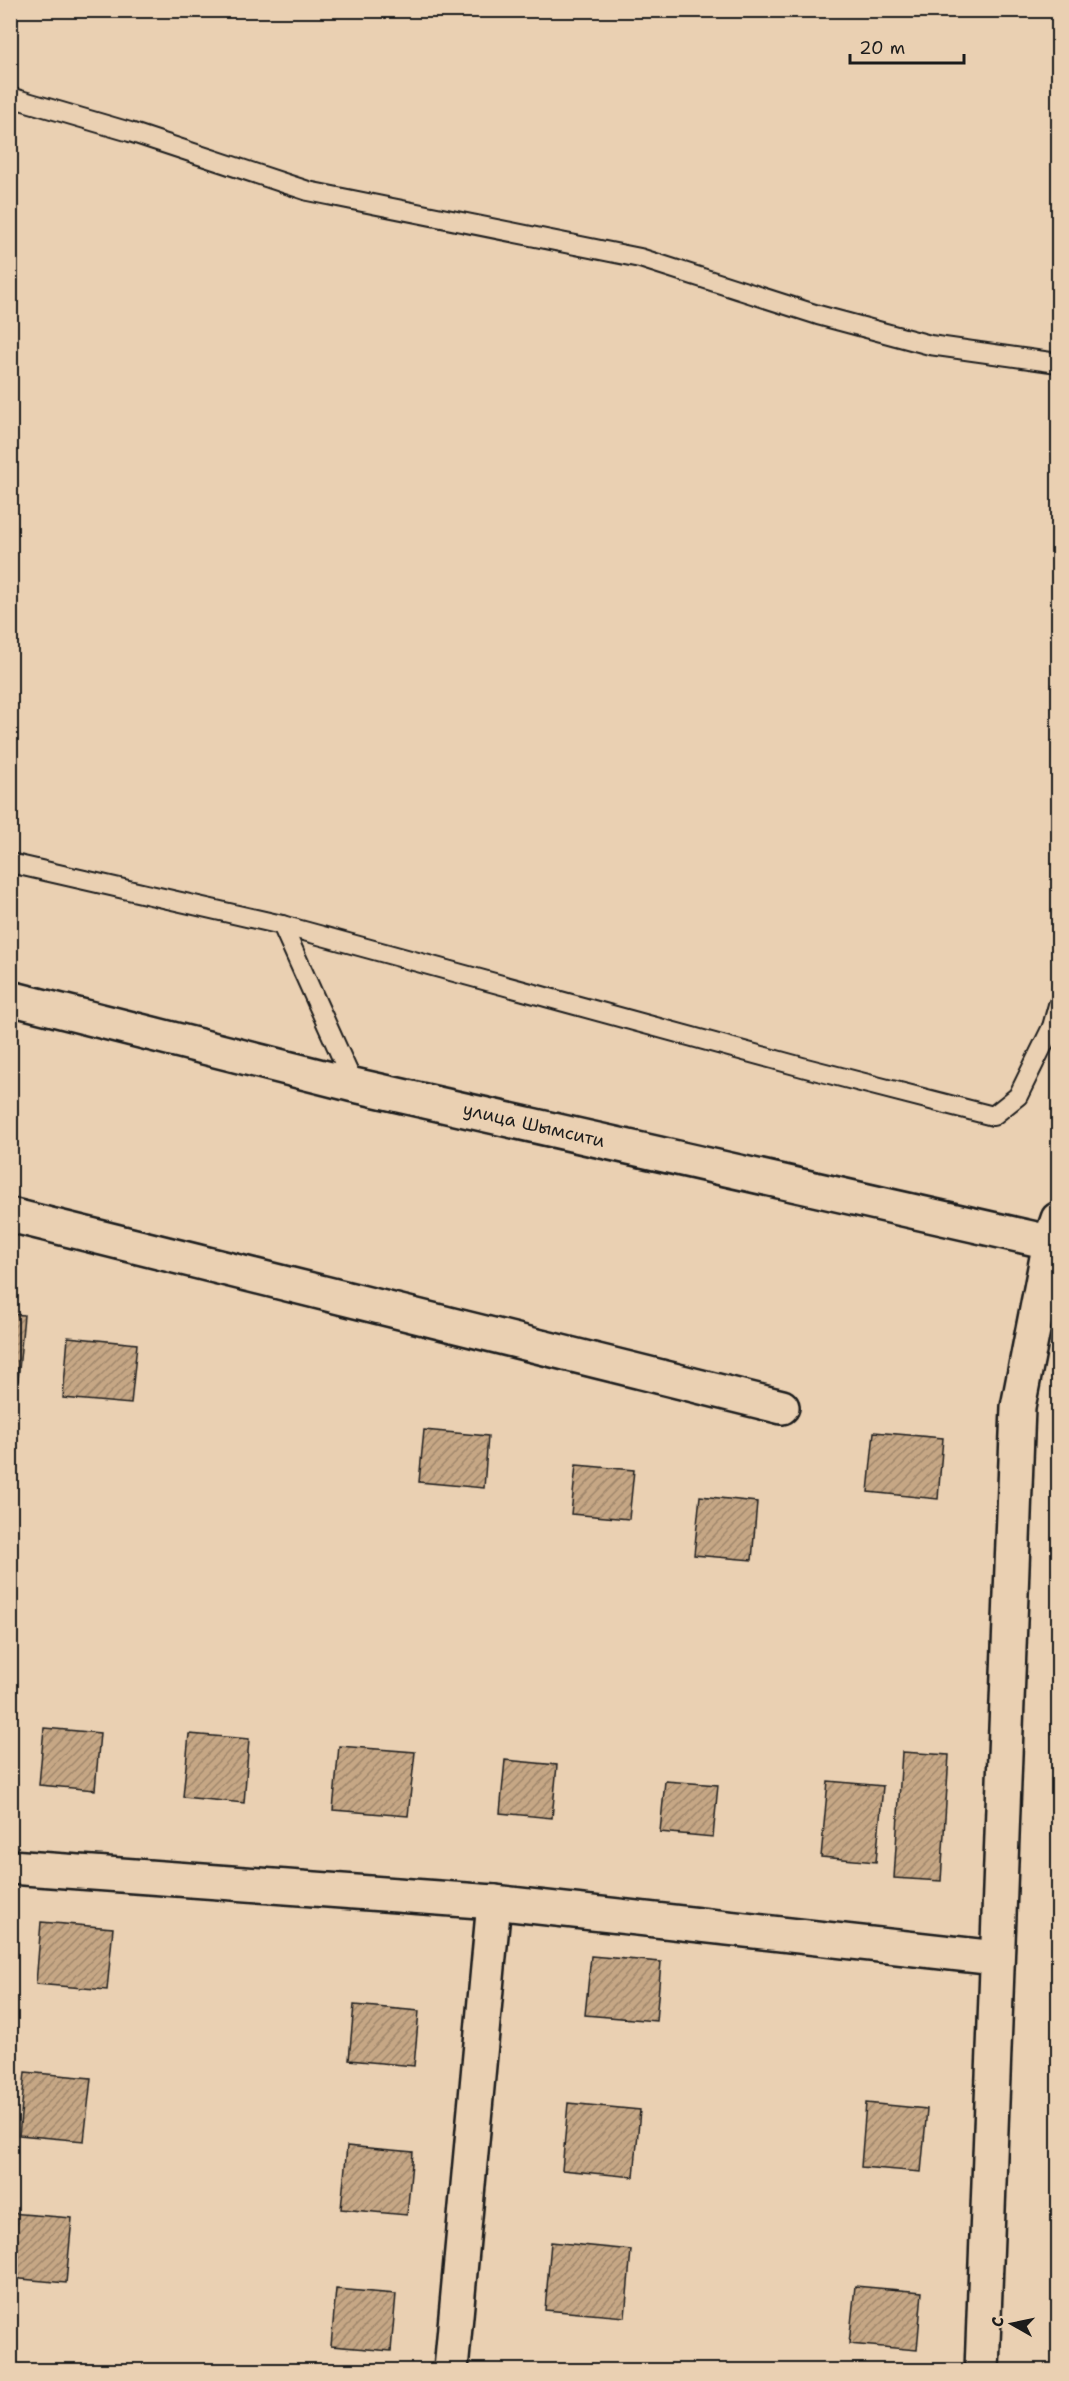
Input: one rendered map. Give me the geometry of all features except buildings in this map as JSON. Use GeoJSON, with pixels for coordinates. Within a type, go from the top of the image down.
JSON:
{"type":"FeatureCollection","features":[{"type":"Feature","properties":{"kind":"street","name":"улица Шымсити"},"geometry":{"type":"LineString","coordinates":[[10,998],[354,1085],[1056,1235]]}},
{"type":"Feature","properties":{"kind":"street"},"geometry":{"type":"LineString","coordinates":[[10,1215],[782,1407]]}},
{"type":"Feature","properties":{"kind":"street"},"geometry":{"type":"LineString","coordinates":[[982,2370],[1018,1407],[1056,1235]]}},
{"type":"Feature","properties":{"kind":"street"},"geometry":{"type":"LineString","coordinates":[[10,1867],[494,1902],[996,1958]]}},
{"type":"Feature","properties":{"kind":"street"},"geometry":{"type":"LineString","coordinates":[[451,2370],[494,1902]]}},
{"type":"Feature","properties":{"kind":"lane"},"geometry":{"type":"LineString","coordinates":[[10,97],[130,132],[308,191],[640,258],[818,315],[930,345],[1059,363]]}},
{"type":"Feature","properties":{"kind":"lane"},"geometry":{"type":"LineString","coordinates":[[10,863],[282,925],[795,1065],[993,1116],[1018,1096],[1055,1027],[1059,1005]]}},
{"type":"Feature","properties":{"kind":"lane"},"geometry":{"type":"LineString","coordinates":[[282,925],[354,1085]]}}]}
